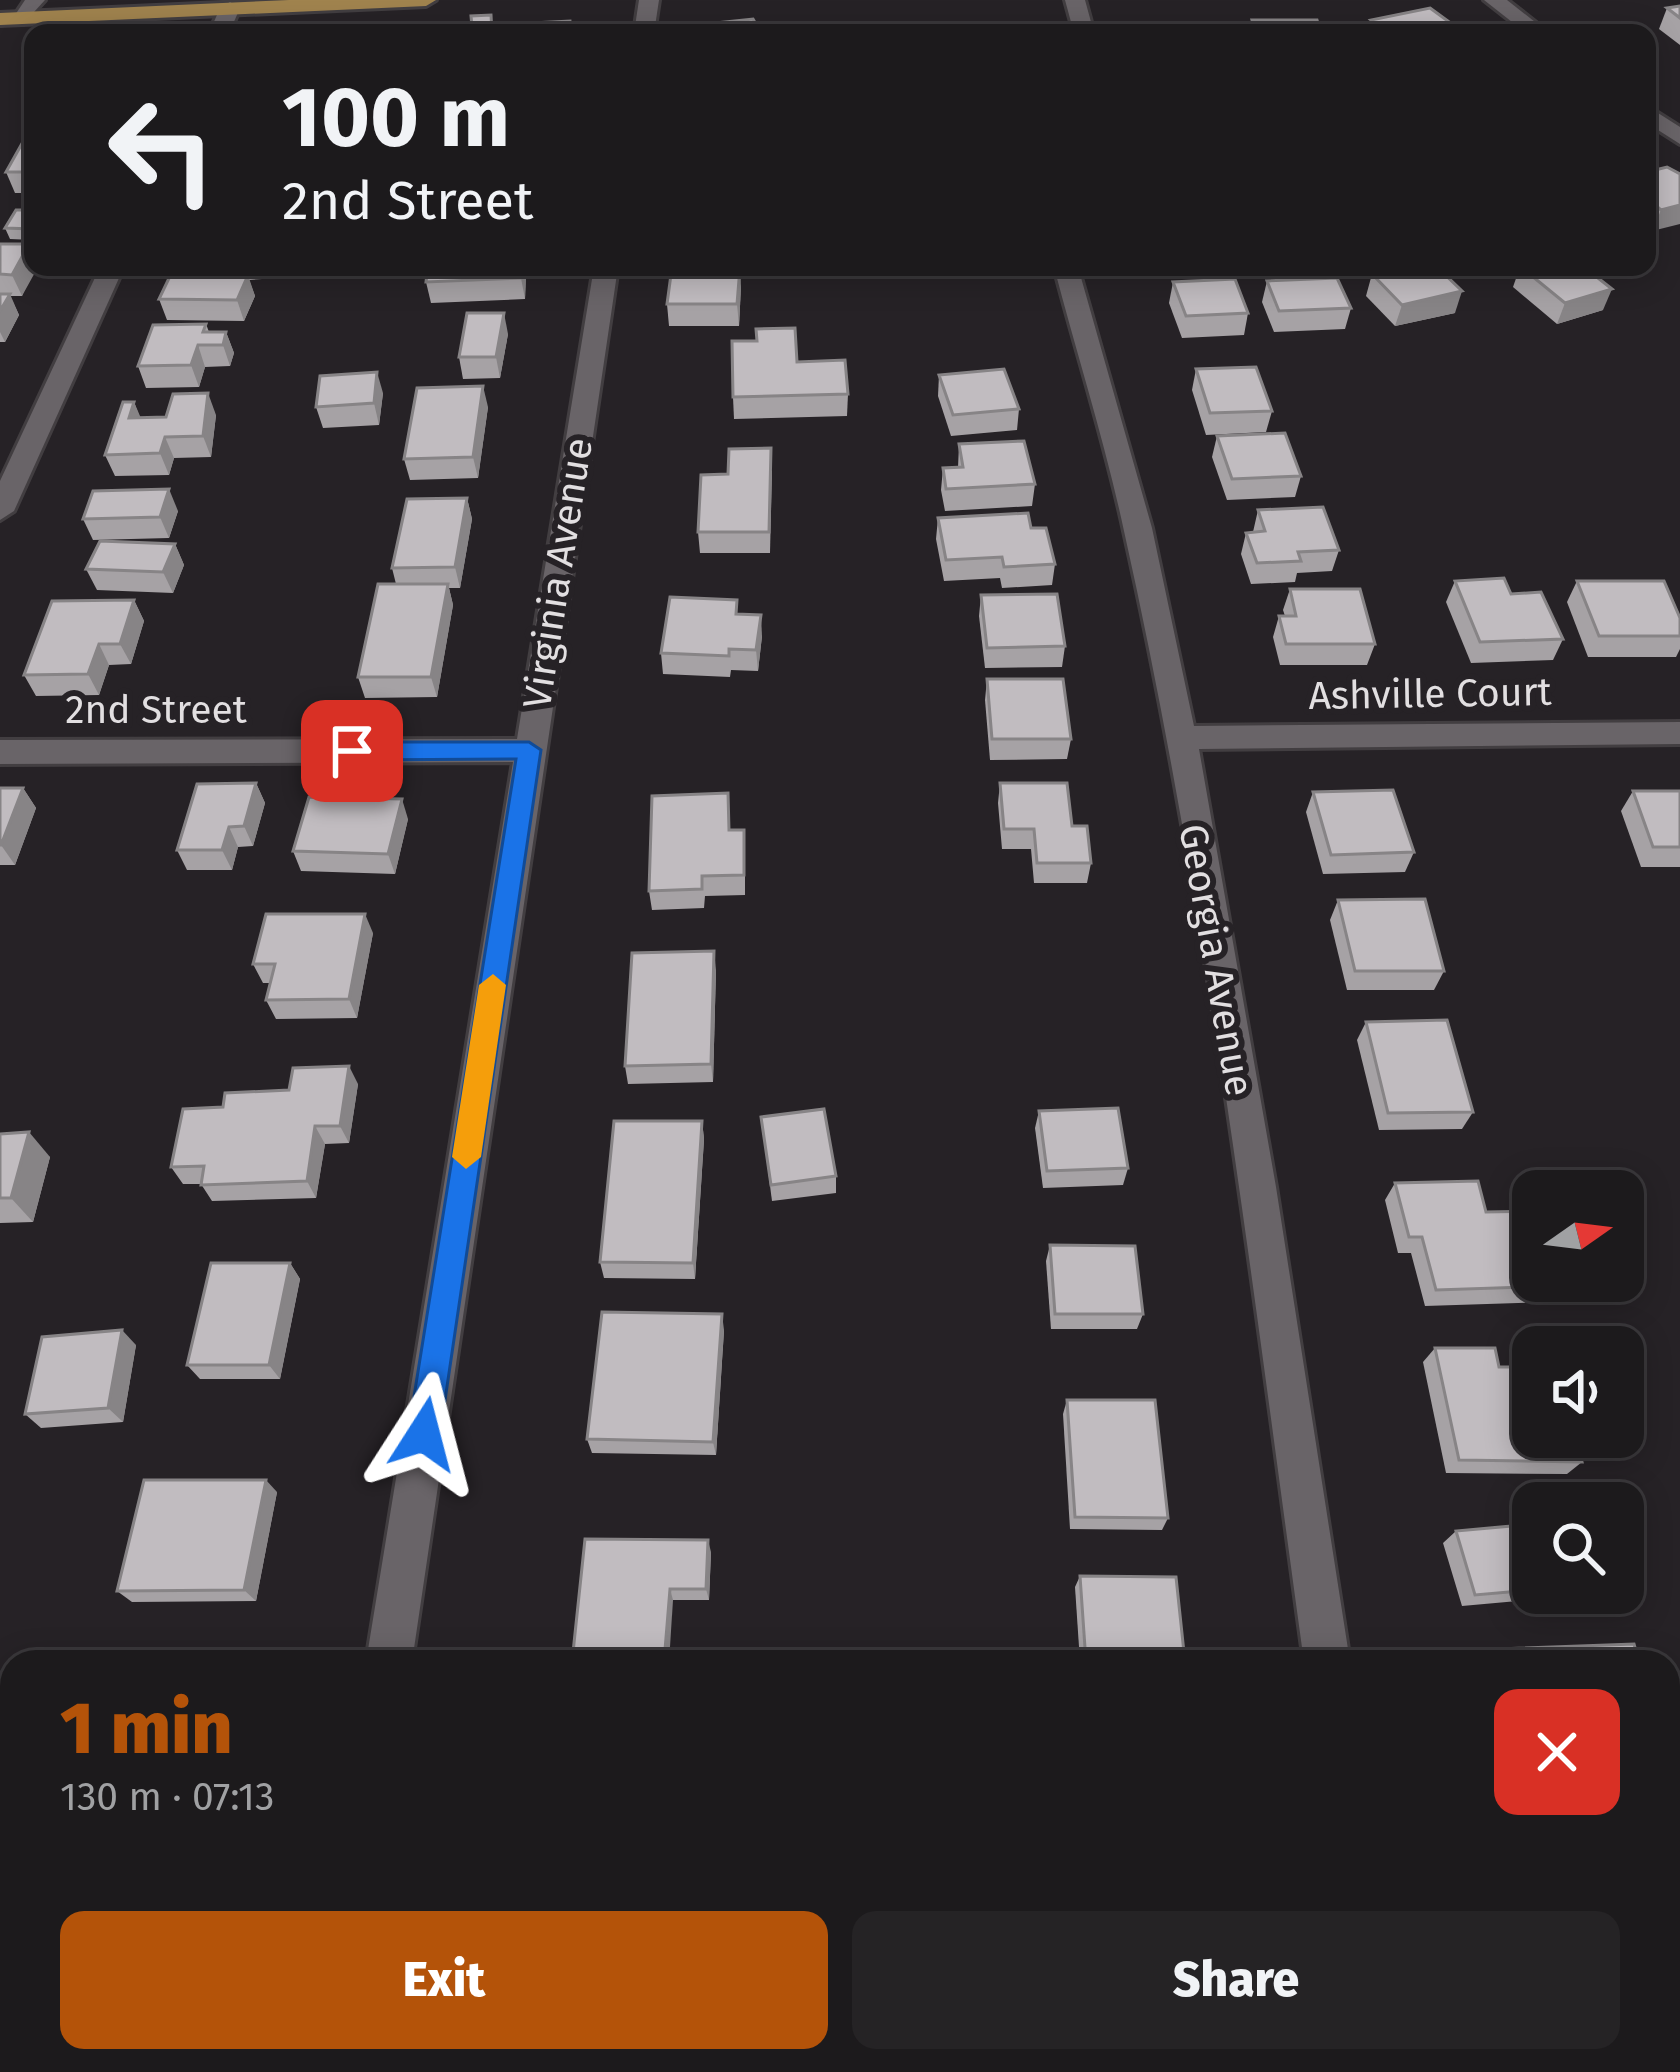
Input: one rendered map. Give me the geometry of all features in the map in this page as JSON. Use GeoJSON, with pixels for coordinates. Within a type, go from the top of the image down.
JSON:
{"type":"FeatureCollection","features":[{"type":"Feature","properties":{"kind":"main road"},"geometry":{"type":"LineString","coordinates":[[0,19],[29,9],[426,0]]}},
{"type":"Feature","properties":{"kind":"street"},"geometry":{"type":"LineString","coordinates":[[1494,0],[1527,24]]}},
{"type":"Feature","properties":{"kind":"street"},"geometry":{"type":"LineString","coordinates":[[223,24],[230,8]]}},
{"type":"Feature","properties":{"kind":"street"},"geometry":{"type":"LineString","coordinates":[[0,511],[108,276]]}},
{"type":"Feature","properties":{"kind":"street","name":"Virginia Avenue"},"geometry":{"type":"LineString","coordinates":[[391,1650],[605,276]]}},
{"type":"Feature","properties":{"kind":"street","name":"Georgia Avenue"},"geometry":{"type":"LineString","coordinates":[[1068,276],[1138,528],[1181,737],[1257,1187],[1325,1650]]}},
{"type":"Feature","properties":{"kind":"street","name":"Ashville Court"},"geometry":{"type":"LineString","coordinates":[[1181,737],[1680,733]]}},
{"type":"Feature","properties":{"kind":"street","name":"2nd Street"},"geometry":{"type":"LineString","coordinates":[[0,752],[529,750]]}},
{"type":"Feature","properties":{"kind":"building"},"geometry":{"type":"Polygon","coordinates":[[[1430,8],[1452,24],[1376,24],[1371,20],[1430,8]]]}},
{"type":"Feature","properties":{"kind":"building"},"geometry":{"type":"Polygon","coordinates":[[[491,15],[492,24],[472,24],[471,16],[491,15]]]}},
{"type":"Feature","properties":{"kind":"building"},"geometry":{"type":"Polygon","coordinates":[[[753,19],[756,24],[715,24],[753,19]]]}},
{"type":"Feature","properties":{"kind":"building"},"geometry":{"type":"Polygon","coordinates":[[[1252,20],[1317,20],[1318,24],[1253,24],[1252,20]]]}},
{"type":"Feature","properties":{"kind":"building"},"geometry":{"type":"Polygon","coordinates":[[[24,140],[24,172],[6,172],[24,140]]]}},
{"type":"Feature","properties":{"kind":"building"},"geometry":{"type":"Polygon","coordinates":[[[1667,167],[1680,174],[1680,205],[1661,210],[1656,206],[1656,170],[1667,167]]]}},
{"type":"Feature","properties":{"kind":"building"},"geometry":{"type":"Polygon","coordinates":[[[16,210],[24,210],[24,229],[5,228],[16,210]]]}},
{"type":"Feature","properties":{"kind":"building"},"geometry":{"type":"Polygon","coordinates":[[[0,244],[24,244],[12,275],[0,274],[0,244]]]}},
{"type":"Feature","properties":{"kind":"building"},"geometry":{"type":"Polygon","coordinates":[[[170,276],[248,276],[237,300],[159,299],[170,276]]]}},
{"type":"Feature","properties":{"kind":"building"},"geometry":{"type":"Polygon","coordinates":[[[427,276],[521,276],[521,278],[426,282],[427,276]]]}},
{"type":"Feature","properties":{"kind":"building"},"geometry":{"type":"Polygon","coordinates":[[[671,276],[739,276],[737,304],[667,304],[671,276]]]}},
{"type":"Feature","properties":{"kind":"building"},"geometry":{"type":"Polygon","coordinates":[[[1374,276],[1446,276],[1462,291],[1402,305],[1374,276]]]}},
{"type":"Feature","properties":{"kind":"building"},"geometry":{"type":"Polygon","coordinates":[[[1532,276],[1595,276],[1612,289],[1565,303],[1532,276]]]}},
{"type":"Feature","properties":{"kind":"building"},"geometry":{"type":"Polygon","coordinates":[[[1337,278],[1351,308],[1279,311],[1267,281],[1337,278]]]}},
{"type":"Feature","properties":{"kind":"building"},"geometry":{"type":"Polygon","coordinates":[[[1235,279],[1248,313],[1186,316],[1173,282],[1235,279]]]}},
{"type":"Feature","properties":{"kind":"building"},"geometry":{"type":"Polygon","coordinates":[[[467,313],[504,313],[496,357],[459,357],[467,313]]]}},
{"type":"Feature","properties":{"kind":"building"},"geometry":{"type":"Polygon","coordinates":[[[206,324],[203,332],[226,332],[223,345],[198,345],[191,365],[138,366],[153,325],[206,324]]]}},
{"type":"Feature","properties":{"kind":"building"},"geometry":{"type":"Polygon","coordinates":[[[795,328],[797,362],[845,360],[848,394],[733,397],[732,341],[757,341],[756,329],[795,328]]]}},
{"type":"Feature","properties":{"kind":"building"},"geometry":{"type":"Polygon","coordinates":[[[1256,367],[1272,411],[1210,413],[1196,369],[1256,367]]]}},
{"type":"Feature","properties":{"kind":"building"},"geometry":{"type":"Polygon","coordinates":[[[1004,369],[1019,409],[953,415],[939,375],[1004,369]]]}},
{"type":"Feature","properties":{"kind":"building"},"geometry":{"type":"Polygon","coordinates":[[[377,372],[374,403],[316,407],[320,376],[377,372]]]}},
{"type":"Feature","properties":{"kind":"building"},"geometry":{"type":"Polygon","coordinates":[[[483,386],[473,457],[404,459],[417,388],[483,386]]]}},
{"type":"Feature","properties":{"kind":"building"},"geometry":{"type":"Polygon","coordinates":[[[208,393],[203,436],[165,437],[160,453],[105,455],[123,402],[134,402],[129,418],[166,417],[173,394],[208,393]]]}},
{"type":"Feature","properties":{"kind":"building"},"geometry":{"type":"Polygon","coordinates":[[[1285,433],[1301,476],[1232,479],[1217,436],[1285,433]]]}},
{"type":"Feature","properties":{"kind":"building"},"geometry":{"type":"Polygon","coordinates":[[[1024,441],[1035,484],[946,489],[943,468],[963,467],[959,444],[1024,441]]]}},
{"type":"Feature","properties":{"kind":"building"},"geometry":{"type":"Polygon","coordinates":[[[771,448],[769,532],[698,532],[701,475],[728,474],[729,449],[771,448]]]}},
{"type":"Feature","properties":{"kind":"building"},"geometry":{"type":"Polygon","coordinates":[[[169,489],[160,517],[83,519],[93,491],[169,489]]]}},
{"type":"Feature","properties":{"kind":"building"},"geometry":{"type":"Polygon","coordinates":[[[467,498],[455,567],[392,568],[407,499],[467,498]]]}},
{"type":"Feature","properties":{"kind":"building"},"geometry":{"type":"Polygon","coordinates":[[[1323,507],[1339,550],[1298,552],[1301,561],[1257,563],[1246,533],[1265,531],[1258,510],[1323,507]]]}},
{"type":"Feature","properties":{"kind":"building"},"geometry":{"type":"Polygon","coordinates":[[[1028,513],[1031,528],[1046,528],[1055,564],[1004,567],[1002,557],[946,560],[938,518],[1028,513]]]}},
{"type":"Feature","properties":{"kind":"building"},"geometry":{"type":"Polygon","coordinates":[[[100,541],[175,544],[163,572],[86,569],[100,541]]]}},
{"type":"Feature","properties":{"kind":"building"},"geometry":{"type":"Polygon","coordinates":[[[1504,578],[1511,594],[1541,592],[1563,639],[1480,642],[1455,581],[1504,578]]]}},
{"type":"Feature","properties":{"kind":"building"},"geometry":{"type":"Polygon","coordinates":[[[1577,581],[1664,581],[1680,618],[1680,636],[1599,636],[1577,581]]]}},
{"type":"Feature","properties":{"kind":"building"},"geometry":{"type":"Polygon","coordinates":[[[378,584],[448,584],[431,677],[358,677],[378,584]]]}},
{"type":"Feature","properties":{"kind":"building"},"geometry":{"type":"Polygon","coordinates":[[[1290,589],[1360,589],[1375,644],[1286,644],[1279,616],[1296,616],[1290,589]]]}},
{"type":"Feature","properties":{"kind":"building"},"geometry":{"type":"Polygon","coordinates":[[[1057,594],[1065,646],[987,648],[981,595],[1057,594]]]}},
{"type":"Feature","properties":{"kind":"building"},"geometry":{"type":"Polygon","coordinates":[[[670,597],[737,600],[736,614],[761,615],[756,650],[729,649],[729,656],[661,653],[670,597]]]}},
{"type":"Feature","properties":{"kind":"building"},"geometry":{"type":"Polygon","coordinates":[[[134,600],[120,644],[99,644],[88,674],[24,675],[52,601],[134,600]]]}},
{"type":"Feature","properties":{"kind":"building"},"geometry":{"type":"Polygon","coordinates":[[[987,679],[1063,679],[1071,739],[992,739],[987,679]]]}},
{"type":"Feature","properties":{"kind":"building"},"geometry":{"type":"Polygon","coordinates":[[[256,783],[244,826],[229,827],[222,850],[177,850],[197,784],[256,783]]]}},
{"type":"Feature","properties":{"kind":"building"},"geometry":{"type":"Polygon","coordinates":[[[1000,783],[1067,783],[1072,826],[1087,826],[1091,863],[1037,863],[1034,829],[1004,829],[1000,783]]]}},
{"type":"Feature","properties":{"kind":"building"},"geometry":{"type":"Polygon","coordinates":[[[0,788],[23,788],[1,845],[0,845],[0,788]]]}},
{"type":"Feature","properties":{"kind":"building"},"geometry":{"type":"Polygon","coordinates":[[[1393,790],[1414,852],[1331,855],[1313,792],[1393,790]]]}},
{"type":"Feature","properties":{"kind":"building"},"geometry":{"type":"Polygon","coordinates":[[[1633,791],[1680,791],[1680,847],[1653,847],[1633,791]]]}},
{"type":"Feature","properties":{"kind":"building"},"geometry":{"type":"Polygon","coordinates":[[[728,793],[729,830],[744,830],[744,875],[702,876],[702,889],[649,891],[652,796],[728,793]]]}},
{"type":"Feature","properties":{"kind":"building"},"geometry":{"type":"Polygon","coordinates":[[[309,797],[402,799],[388,854],[293,851],[309,797]]]}},
{"type":"Feature","properties":{"kind":"building"},"geometry":{"type":"Polygon","coordinates":[[[1425,899],[1444,971],[1355,971],[1338,900],[1425,899]]]}},
{"type":"Feature","properties":{"kind":"building"},"geometry":{"type":"Polygon","coordinates":[[[266,914],[365,914],[349,999],[266,1000],[275,964],[253,964],[266,914]]]}},
{"type":"Feature","properties":{"kind":"building"},"geometry":{"type":"Polygon","coordinates":[[[714,951],[711,1064],[625,1066],[632,953],[714,951]]]}},
{"type":"Feature","properties":{"kind":"building"},"geometry":{"type":"Polygon","coordinates":[[[1447,1020],[1473,1112],[1388,1113],[1366,1022],[1447,1020]]]}},
{"type":"Feature","properties":{"kind":"building"},"geometry":{"type":"Polygon","coordinates":[[[349,1066],[340,1126],[315,1126],[307,1181],[201,1185],[204,1166],[171,1167],[183,1109],[223,1107],[225,1093],[289,1090],[293,1068],[349,1066]]]}},
{"type":"Feature","properties":{"kind":"building"},"geometry":{"type":"Polygon","coordinates":[[[1118,1108],[1128,1168],[1047,1171],[1039,1111],[1118,1108]]]}},
{"type":"Feature","properties":{"kind":"building"},"geometry":{"type":"Polygon","coordinates":[[[824,1109],[836,1176],[771,1185],[761,1117],[824,1109]]]}},
{"type":"Feature","properties":{"kind":"building"},"geometry":{"type":"Polygon","coordinates":[[[614,1121],[702,1121],[693,1263],[600,1262],[614,1121]]]}},
{"type":"Feature","properties":{"kind":"building"},"geometry":{"type":"Polygon","coordinates":[[[29,1132],[11,1198],[0,1198],[0,1134],[29,1132]]]}},
{"type":"Feature","properties":{"kind":"building"},"geometry":{"type":"Polygon","coordinates":[[[1478,1181],[1486,1212],[1512,1211],[1512,1288],[1436,1290],[1422,1237],[1409,1237],[1395,1183],[1478,1181]]]}},
{"type":"Feature","properties":{"kind":"building"},"geometry":{"type":"Polygon","coordinates":[[[1050,1245],[1135,1246],[1143,1314],[1055,1314],[1050,1245]]]}},
{"type":"Feature","properties":{"kind":"building"},"geometry":{"type":"Polygon","coordinates":[[[211,1263],[290,1263],[269,1365],[187,1365],[211,1263]]]}},
{"type":"Feature","properties":{"kind":"building"},"geometry":{"type":"Polygon","coordinates":[[[602,1312],[722,1314],[713,1442],[587,1439],[602,1312]]]}},
{"type":"Feature","properties":{"kind":"building"},"geometry":{"type":"Polygon","coordinates":[[[122,1330],[108,1408],[25,1414],[42,1337],[122,1330]]]}},
{"type":"Feature","properties":{"kind":"building"},"geometry":{"type":"Polygon","coordinates":[[[1435,1348],[1495,1348],[1499,1367],[1512,1367],[1512,1458],[1581,1458],[1582,1462],[1459,1460],[1435,1348]]]}},
{"type":"Feature","properties":{"kind":"building"},"geometry":{"type":"Polygon","coordinates":[[[1067,1400],[1155,1400],[1168,1518],[1075,1517],[1067,1400]]]}},
{"type":"Feature","properties":{"kind":"building"},"geometry":{"type":"Polygon","coordinates":[[[144,1480],[266,1480],[244,1590],[117,1591],[144,1480]]]}},
{"type":"Feature","properties":{"kind":"building"},"geometry":{"type":"Polygon","coordinates":[[[1512,1526],[1512,1592],[1475,1595],[1456,1531],[1512,1526]]]}},
{"type":"Feature","properties":{"kind":"building"},"geometry":{"type":"Polygon","coordinates":[[[585,1539],[708,1540],[706,1589],[670,1589],[665,1650],[573,1650],[585,1539]]]}},
{"type":"Feature","properties":{"kind":"building"},"geometry":{"type":"Polygon","coordinates":[[[1080,1576],[1176,1577],[1184,1650],[1085,1650],[1080,1576]]]}},
{"type":"Feature","properties":{"kind":"building"},"geometry":{"type":"Polygon","coordinates":[[[1634,1644],[1636,1650],[1469,1650],[1634,1644]]]}},
{"type":"Feature","properties":{"kind":"slow traffic"},"geometry":{"type":"LineString","coordinates":[[466,1157],[493,985]]}},
{"type":"Feature","properties":{"kind":"route"},"geometry":{"type":"LineString","coordinates":[[352,751],[529,750],[424,1434]]}}]}
